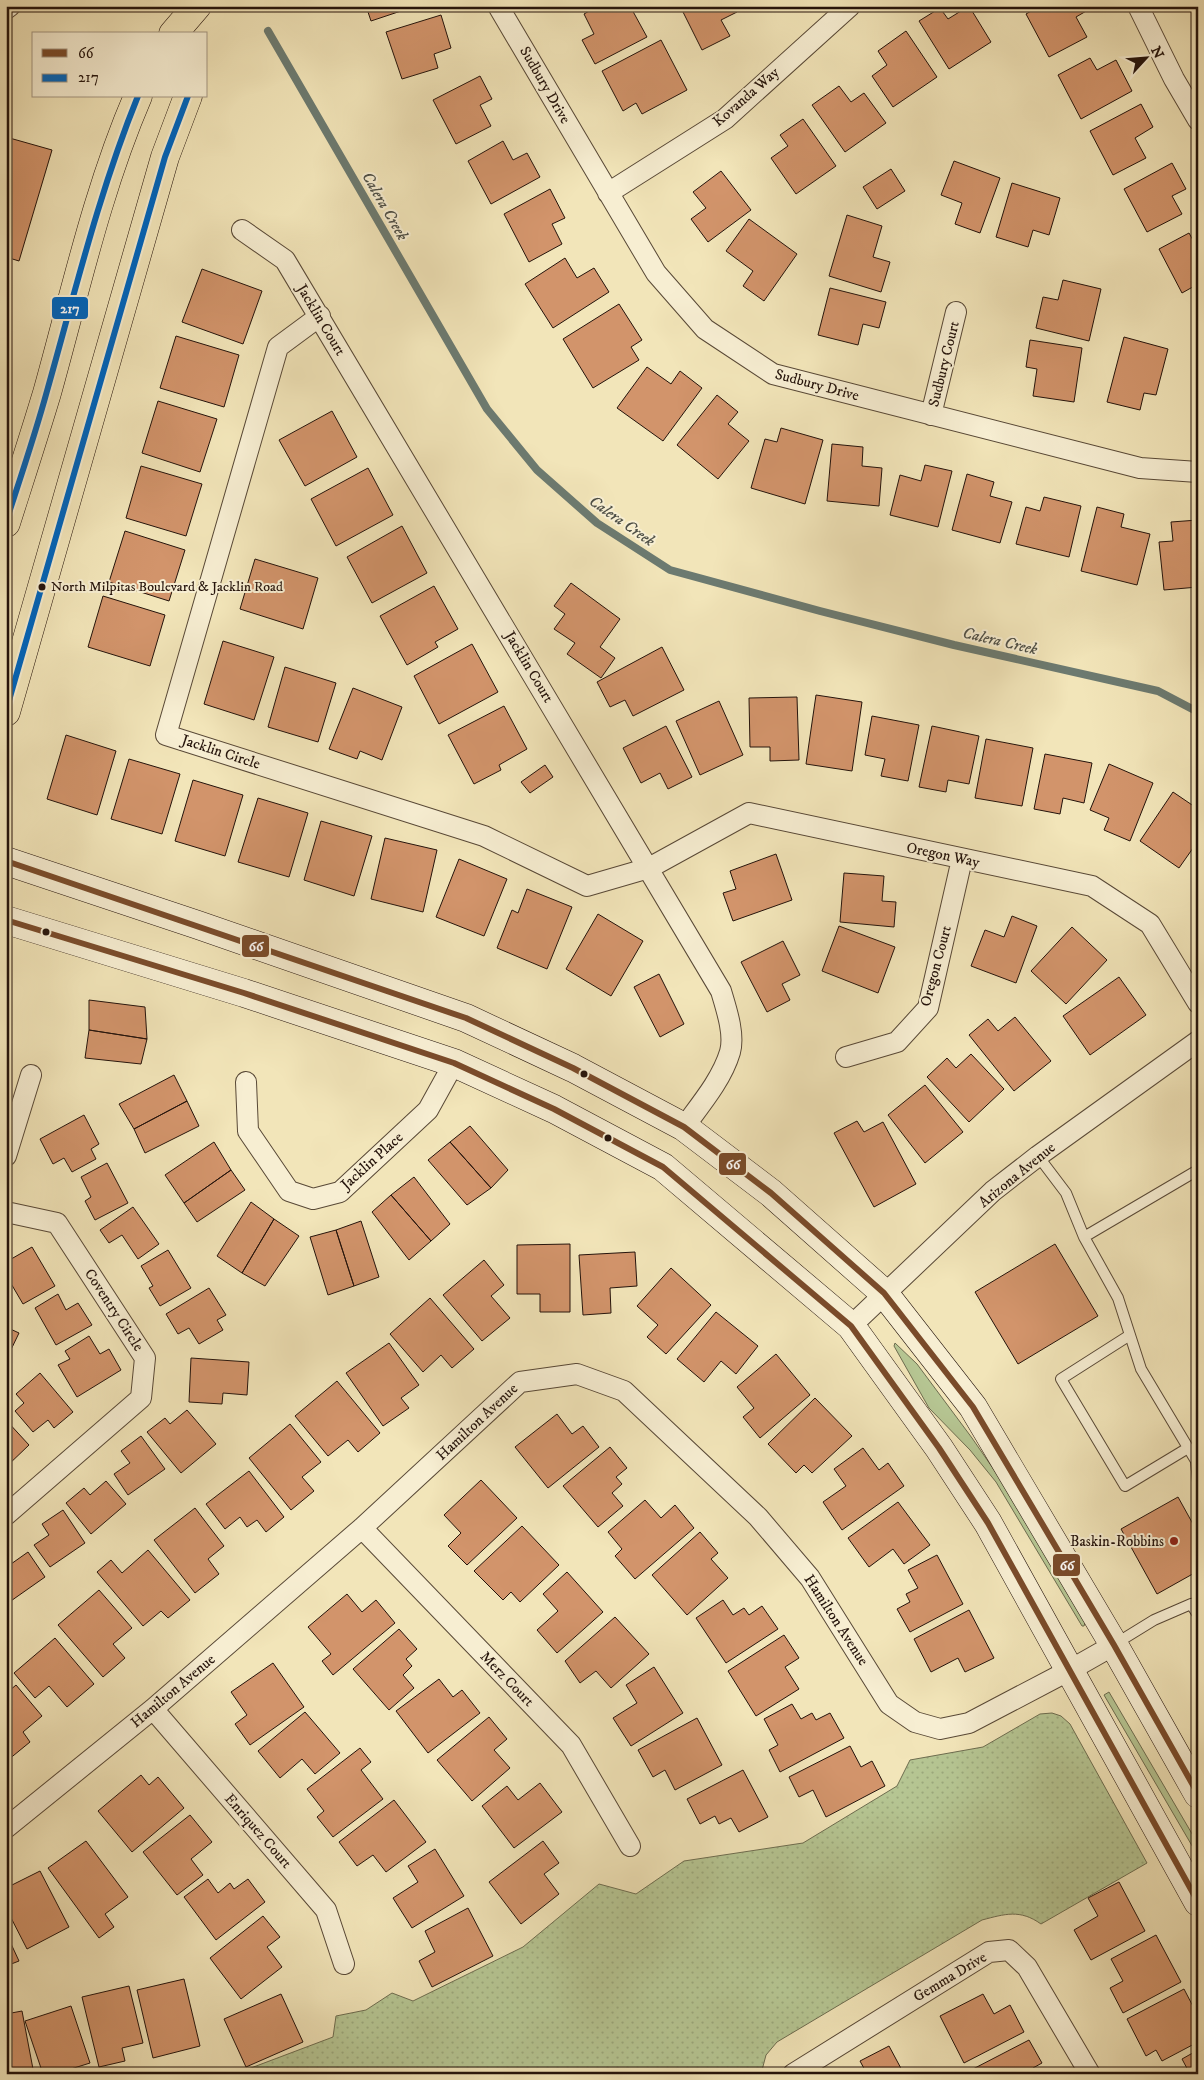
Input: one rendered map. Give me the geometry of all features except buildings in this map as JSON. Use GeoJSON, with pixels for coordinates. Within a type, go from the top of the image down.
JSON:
{"type":"FeatureCollection","features":[{"type":"Feature","properties":{"kind":"main road"},"geometry":{"type":"LineString","coordinates":[[175,32],[195,14]]}},
{"type":"Feature","properties":{"kind":"main road"},"geometry":{"type":"LineString","coordinates":[[6,523],[46,394],[94,218],[126,124],[137,98]]}},
{"type":"Feature","properties":{"kind":"main road"},"geometry":{"type":"LineString","coordinates":[[6,712],[165,157],[187,98]]}},
{"type":"Feature","properties":{"kind":"main road"},"geometry":{"type":"LineString","coordinates":[[6,861],[198,924],[466,1018],[573,1068],[684,1127],[770,1193],[884,1293],[974,1407],[1114,1645],[1198,1794]]}},
{"type":"Feature","properties":{"kind":"main road"},"geometry":{"type":"LineString","coordinates":[[6,920],[244,993],[454,1063],[554,1108],[663,1167],[850,1326],[939,1448],[988,1523],[1198,1902]]}},
{"type":"Feature","properties":{"kind":"street"},"geometry":{"type":"LineString","coordinates":[[6,9],[10,6]]}},
{"type":"Feature","properties":{"kind":"street","name":"Sudbury Drive"},"geometry":{"type":"LineString","coordinates":[[498,6],[656,273],[704,329],[772,374],[1140,468],[1198,472]]}},
{"type":"Feature","properties":{"kind":"street","name":"Kovanda Way"},"geometry":{"type":"LineString","coordinates":[[608,193],[725,119],[850,6]]}},
{"type":"Feature","properties":{"kind":"street"},"geometry":{"type":"LineString","coordinates":[[1138,6],[1174,79],[1198,120]]}},
{"type":"Feature","properties":{"kind":"street","name":"Jacklin Court"},"geometry":{"type":"LineString","coordinates":[[242,230],[285,260],[721,991],[730,1020],[730,1050],[710,1093],[684,1127]]}},
{"type":"Feature","properties":{"kind":"street","name":"Sudbury Court"},"geometry":{"type":"LineString","coordinates":[[931,415],[956,312]]}},
{"type":"Feature","properties":{"kind":"street","name":"Jacklin Circle"},"geometry":{"type":"LineString","coordinates":[[320,316],[278,347],[166,735],[484,836],[587,886],[649,868]]}},
{"type":"Feature","properties":{"kind":"street","name":"Oregon Way"},"geometry":{"type":"LineString","coordinates":[[649,868],[748,813],[1092,886],[1150,924],[1198,1002]]}},
{"type":"Feature","properties":{"kind":"street","name":"Oregon Court"},"geometry":{"type":"LineString","coordinates":[[846,1057],[896,1042],[928,1008],[962,859]]}},
{"type":"Feature","properties":{"kind":"street","name":"Arizona Avenue"},"geometry":{"type":"LineString","coordinates":[[850,1326],[993,1191],[1038,1156],[1198,1041]]}},
{"type":"Feature","properties":{"kind":"street","name":"Jacklin Place"},"geometry":{"type":"LineString","coordinates":[[246,1082],[248,1131],[290,1191],[313,1198],[340,1192],[428,1110],[454,1063]]}},
{"type":"Feature","properties":{"kind":"street"},"geometry":{"type":"LineString","coordinates":[[6,1156],[31,1075]]}},
{"type":"Feature","properties":{"kind":"street","name":"Coventry Circle"},"geometry":{"type":"LineString","coordinates":[[6,1212],[57,1223],[145,1358],[141,1398],[6,1515]]}},
{"type":"Feature","properties":{"kind":"street","name":"Hamilton Avenue"},"geometry":{"type":"LineString","coordinates":[[6,1828],[152,1709],[362,1528],[520,1382],[577,1374],[624,1391],[758,1517],[810,1578],[890,1704],[915,1722],[940,1729],[969,1723],[1114,1645]]}},
{"type":"Feature","properties":{"kind":"street","name":"Merz Court"},"geometry":{"type":"LineString","coordinates":[[362,1528],[571,1746],[630,1846]]}},
{"type":"Feature","properties":{"kind":"street","name":"Enriquez Court"},"geometry":{"type":"LineString","coordinates":[[152,1709],[326,1910],[344,1964]]}},
{"type":"Feature","properties":{"kind":"street","name":"Gemma Drive"},"geometry":{"type":"LineString","coordinates":[[793,2074],[990,1952],[1009,1950],[1027,1967],[1090,2074]]}},
{"type":"Feature","properties":{"kind":"lane"},"geometry":{"type":"LineString","coordinates":[[1038,1156],[1066,1192],[1084,1237],[1118,1298],[1140,1369],[1196,1461],[1198,1482]]}},
{"type":"Feature","properties":{"kind":"lane"},"geometry":{"type":"LineString","coordinates":[[1084,1237],[1198,1170]]}},
{"type":"Feature","properties":{"kind":"lane"},"geometry":{"type":"LineString","coordinates":[[1130,1336],[1061,1379],[1125,1486],[1188,1448]]}},
{"type":"Feature","properties":{"kind":"lane"},"geometry":{"type":"LineString","coordinates":[[1114,1645],[1154,1620],[1194,1603],[1198,1615]]}},
{"type":"Feature","properties":{"kind":"green space"},"geometry":{"type":"Polygon","coordinates":[[[895,1343],[917,1364],[1001,1480],[1085,1623],[1084,1626],[1082,1626],[996,1482],[970,1450],[929,1408],[894,1346],[895,1343]]]}},
{"type":"Feature","properties":{"kind":"green space"},"geometry":{"type":"Polygon","coordinates":[[[1109,1692],[1198,1844],[1198,1856],[1104,1695],[1109,1692]]]}},
{"type":"Feature","properties":{"kind":"green space"},"geometry":{"type":"Polygon","coordinates":[[[1052,1713],[1061,1716],[1070,1724],[1147,1863],[1041,1924],[1026,1916],[1012,1914],[982,1920],[777,2042],[766,2055],[761,2074],[235,2074],[333,2037],[336,2016],[366,2010],[392,1993],[413,2001],[523,1947],[599,1884],[636,1894],[684,1861],[803,1843],[897,1786],[910,1760],[983,1747],[1040,1714],[1052,1713]]]}},
{"type":"Feature","properties":{"kind":"waterway","name":"Calera Creek"},"geometry":{"type":"LineString","coordinates":[[268,31],[487,409],[537,470],[597,523],[670,570],[954,645],[1158,691],[1198,712]]}},
{"type":"Feature","properties":{"kind":"transit line","name":"217"},"geometry":{"type":"LineString","coordinates":[[6,522],[42,407],[99,205],[137,98]]}},
{"type":"Feature","properties":{"kind":"transit line","name":"217"},"geometry":{"type":"LineString","coordinates":[[6,711],[165,157],[187,98]]}},
{"type":"Feature","properties":{"kind":"transit line","name":"66"},"geometry":{"type":"LineString","coordinates":[[6,861],[466,1018],[573,1068],[684,1127],[771,1193],[884,1293],[973,1407],[1114,1645],[1198,1794]]}},
{"type":"Feature","properties":{"kind":"transit line","name":"66"},"geometry":{"type":"LineString","coordinates":[[6,920],[244,993],[454,1063],[554,1109],[663,1167],[851,1326],[939,1448],[988,1523],[1198,1902]]}},
{"type":"Feature","properties":{"kind":"place","name":"North Milpitas Boulevard & Jacklin Road"},"geometry":{"type":"Point","coordinates":[42,587]}},
{"type":"Feature","properties":{"kind":"place","name":"Baskin-Robbins"},"geometry":{"type":"Point","coordinates":[1174,1541]}}]}
